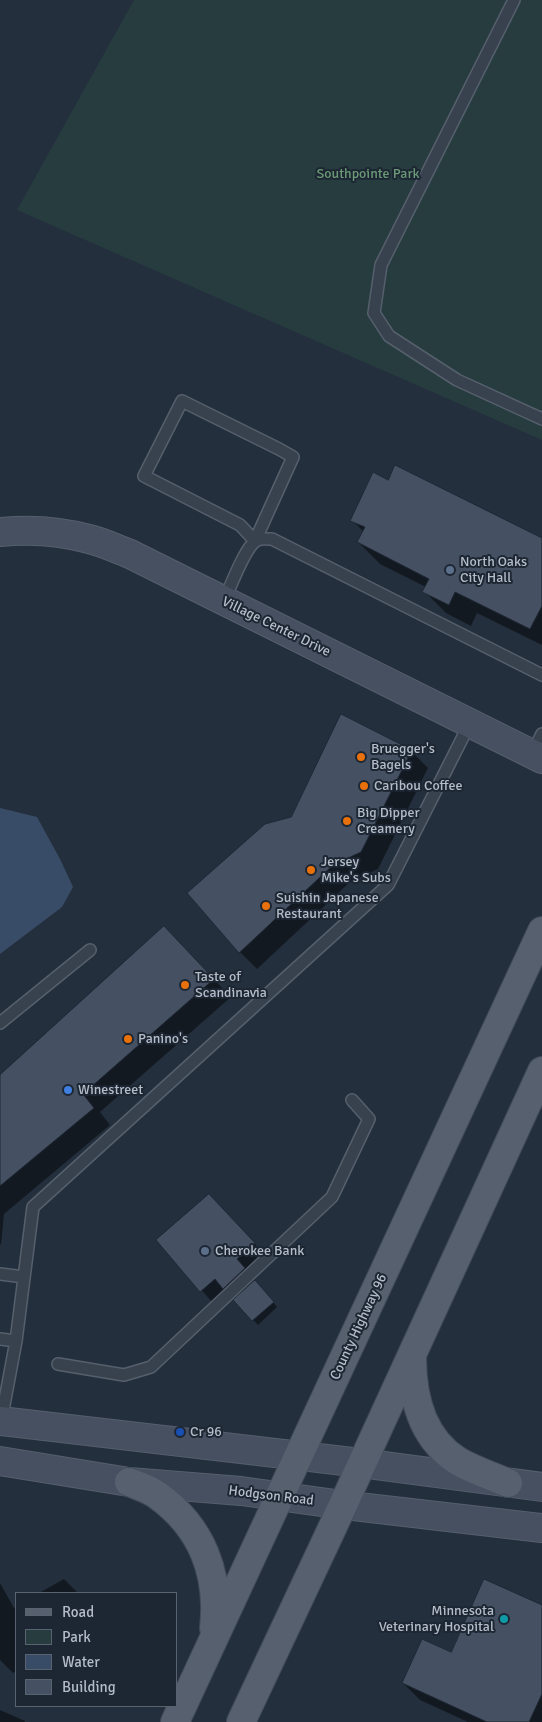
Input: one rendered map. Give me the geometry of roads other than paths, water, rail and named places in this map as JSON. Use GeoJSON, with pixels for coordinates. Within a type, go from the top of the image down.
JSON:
{"type":"FeatureCollection","features":[{"type":"Feature","properties":{"kind":"main road","name":"Village Center Drive"},"geometry":{"type":"LineString","coordinates":[[0,532],[18,530],[55,532],[91,539],[130,554],[470,723],[539,749]]}},
{"type":"Feature","properties":{"kind":"main road","name":"County Highway 96"},"geometry":{"type":"LineString","coordinates":[[175,1722],[542,931]]}},
{"type":"Feature","properties":{"kind":"main road"},"geometry":{"type":"LineString","coordinates":[[241,1722],[343,1505],[542,1071]]}},
{"type":"Feature","properties":{"kind":"main road"},"geometry":{"type":"LineString","coordinates":[[412,1352],[412,1381],[416,1403],[423,1421],[438,1443],[458,1461],[508,1483]]}},
{"type":"Feature","properties":{"kind":"main road"},"geometry":{"type":"LineString","coordinates":[[1,1421],[361,1463],[542,1487]]}},
{"type":"Feature","properties":{"kind":"main road","name":"Hodgson Road"},"geometry":{"type":"LineString","coordinates":[[0,1461],[129,1482],[281,1496],[542,1528]]}},
{"type":"Feature","properties":{"kind":"main road"},"geometry":{"type":"LineString","coordinates":[[129,1482],[156,1494],[177,1511],[194,1532],[205,1551],[212,1576],[215,1598],[212,1642]]}},
{"type":"Feature","properties":{"kind":"lane"},"geometry":{"type":"LineString","coordinates":[[514,0],[381,265],[374,313],[389,336],[458,380],[542,419]]}},
{"type":"Feature","properties":{"kind":"lane"},"geometry":{"type":"LineString","coordinates":[[224,601],[247,549],[255,541],[293,457],[182,401],[144,476],[240,525],[255,541]]}},
{"type":"Feature","properties":{"kind":"lane"},"geometry":{"type":"LineString","coordinates":[[255,541],[262,539],[272,540],[542,675]]}},
{"type":"Feature","properties":{"kind":"lane"},"geometry":{"type":"LineString","coordinates":[[1,1421],[16,1341],[34,1207],[388,885],[470,723]]}},
{"type":"Feature","properties":{"kind":"lane"},"geometry":{"type":"LineString","coordinates":[[0,1023],[90,950]]}},
{"type":"Feature","properties":{"kind":"lane"},"geometry":{"type":"LineString","coordinates":[[58,1364],[124,1375],[151,1367],[332,1197],[369,1119],[352,1100]]}},
{"type":"Feature","properties":{"kind":"lane"},"geometry":{"type":"LineString","coordinates":[[0,1274],[24,1277]]}},
{"type":"Feature","properties":{"kind":"lane"},"geometry":{"type":"LineString","coordinates":[[0,1339],[16,1341]]}},
{"type":"Feature","properties":{"kind":"water"},"geometry":{"type":"Polygon","coordinates":[[[0,808],[37,817],[73,887],[62,907],[0,954],[0,808]]]}},
{"type":"Feature","properties":{"kind":"place","name":"North Oaks City Hall"},"geometry":{"type":"Point","coordinates":[450,570]}},
{"type":"Feature","properties":{"kind":"place","name":"Bruegger's Bagels"},"geometry":{"type":"Point","coordinates":[361,757]}},
{"type":"Feature","properties":{"kind":"place","name":"Caribou Coffee"},"geometry":{"type":"Point","coordinates":[364,786]}},
{"type":"Feature","properties":{"kind":"place","name":"Big Dipper Creamery"},"geometry":{"type":"Point","coordinates":[347,821]}},
{"type":"Feature","properties":{"kind":"place","name":"Jersey Mike's Subs"},"geometry":{"type":"Point","coordinates":[311,870]}},
{"type":"Feature","properties":{"kind":"place","name":"Suishin Japanese Restaurant"},"geometry":{"type":"Point","coordinates":[266,906]}},
{"type":"Feature","properties":{"kind":"place","name":"Taste of Scandinavia"},"geometry":{"type":"Point","coordinates":[185,985]}},
{"type":"Feature","properties":{"kind":"place","name":"Panino's"},"geometry":{"type":"Point","coordinates":[128,1039]}},
{"type":"Feature","properties":{"kind":"place","name":"Winestreet"},"geometry":{"type":"Point","coordinates":[68,1090]}},
{"type":"Feature","properties":{"kind":"place","name":"Cherokee Bank"},"geometry":{"type":"Point","coordinates":[205,1251]}},
{"type":"Feature","properties":{"kind":"place","name":"Cr 96"},"geometry":{"type":"Point","coordinates":[180,1432]}},
{"type":"Feature","properties":{"kind":"place","name":"Minnesota Veterinary Hospital"},"geometry":{"type":"Point","coordinates":[504,1619]}},
{"type":"Feature","properties":{"kind":"park label","name":"Southpointe Park"},"geometry":{"type":"Point","coordinates":[368,174]}}]}
